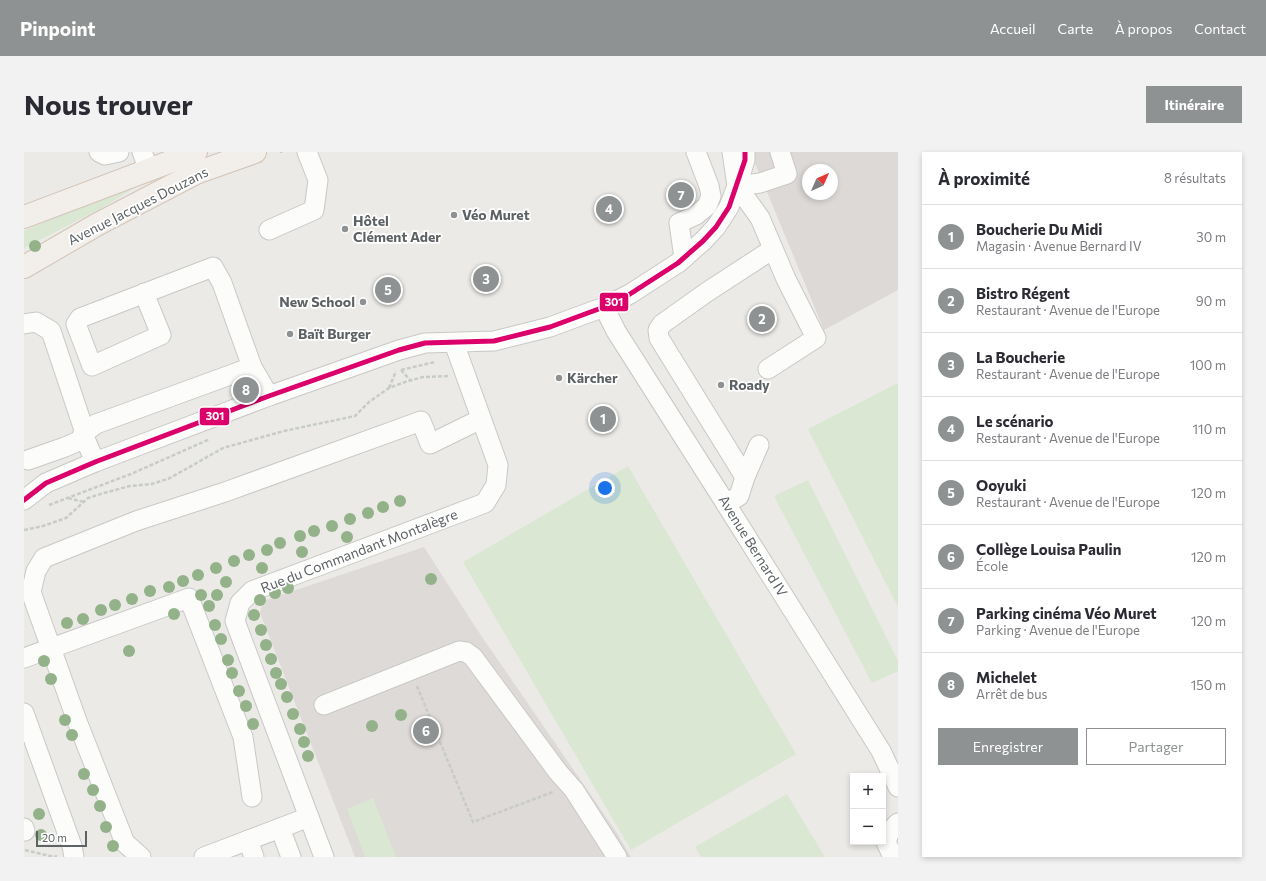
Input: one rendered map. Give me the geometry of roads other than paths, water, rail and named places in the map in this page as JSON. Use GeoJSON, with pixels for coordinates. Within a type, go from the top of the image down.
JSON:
{"type":"FeatureCollection","features":[{"type":"Feature","properties":{"kind":"main road","name":"Avenue Jacques Douzans"},"geometry":{"type":"LineString","coordinates":[[24,217],[146,161],[196,152]]}},
{"type":"Feature","properties":{"kind":"main road","name":"Avenue Jacques Douzans"},"geometry":{"type":"LineString","coordinates":[[24,267],[98,224],[196,173],[255,152]]}},
{"type":"Feature","properties":{"kind":"street"},"geometry":{"type":"LineString","coordinates":[[99,152],[105,154],[118,152]]}},
{"type":"Feature","properties":{"kind":"street"},"geometry":{"type":"LineString","coordinates":[[269,230],[314,210],[318,180],[306,152]]}},
{"type":"Feature","properties":{"kind":"street"},"geometry":{"type":"LineString","coordinates":[[684,258],[679,223],[696,216],[707,206],[711,196],[709,186],[696,152]]}},
{"type":"Feature","properties":{"kind":"street"},"geometry":{"type":"LineString","coordinates":[[732,152],[737,186],[760,218],[786,280],[816,338],[768,369]]}},
{"type":"Feature","properties":{"kind":"street"},"geometry":{"type":"LineString","coordinates":[[24,500],[35,485],[269,396],[406,348],[425,343],[459,359],[494,341],[550,327],[604,307],[630,294],[678,263],[703,241],[716,226],[729,207],[745,160],[745,152]]}},
{"type":"Feature","properties":{"kind":"street"},"geometry":{"type":"LineString","coordinates":[[737,186],[760,184],[787,174],[780,152]]}},
{"type":"Feature","properties":{"kind":"street"},"geometry":{"type":"LineString","coordinates":[[745,477],[659,338],[658,330],[662,324],[706,292],[773,249]]}},
{"type":"Feature","properties":{"kind":"street"},"geometry":{"type":"LineString","coordinates":[[144,293],[161,335],[92,366],[76,324],[80,318],[144,293],[213,267],[222,283],[252,366],[269,396]]}},
{"type":"Feature","properties":{"kind":"street","name":"Avenue Bernard IV"},"geometry":{"type":"LineString","coordinates":[[604,307],[616,332],[881,751],[898,787]]}},
{"type":"Feature","properties":{"kind":"street"},"geometry":{"type":"LineString","coordinates":[[24,324],[36,322],[50,331],[84,430],[81,440],[65,448],[26,455],[35,485]]}},
{"type":"Feature","properties":{"kind":"street","name":"Rue du Commandant Montalègre"},"geometry":{"type":"LineString","coordinates":[[324,857],[236,621],[240,603],[252,591],[485,503],[496,485],[498,466],[459,359]]}},
{"type":"Feature","properties":{"kind":"street"},"geometry":{"type":"LineString","coordinates":[[83,434],[96,424],[252,366]]}},
{"type":"Feature","properties":{"kind":"street"},"geometry":{"type":"LineString","coordinates":[[141,857],[125,843],[77,721],[31,592],[36,571],[44,558],[136,520],[225,492],[421,422],[430,444],[481,419]]}},
{"type":"Feature","properties":{"kind":"street"},"geometry":{"type":"LineString","coordinates":[[83,434],[95,462]]}},
{"type":"Feature","properties":{"kind":"street"},"geometry":{"type":"LineString","coordinates":[[726,504],[739,496],[745,477],[759,445]]}},
{"type":"Feature","properties":{"kind":"street"},"geometry":{"type":"LineString","coordinates":[[24,658],[189,598],[243,738],[252,797]]}},
{"type":"Feature","properties":{"kind":"street"},"geometry":{"type":"LineString","coordinates":[[324,705],[459,651],[466,652],[476,661],[570,786],[617,857]]}},
{"type":"Feature","properties":{"kind":"street"},"geometry":{"type":"LineString","coordinates":[[24,713],[73,854]]}},
{"type":"Feature","properties":{"kind":"street"},"geometry":{"type":"LineString","coordinates":[[204,857],[251,848],[280,828],[309,817]]}},
{"type":"Feature","properties":{"kind":"street"},"geometry":{"type":"LineString","coordinates":[[893,857],[886,842],[890,831],[898,823]]}},
{"type":"Feature","properties":{"kind":"street"},"geometry":{"type":"LineString","coordinates":[[280,828],[291,857]]}},
{"type":"Feature","properties":{"kind":"place","name":"Parking cinéma Véo Muret"},"geometry":{"type":"Point","coordinates":[681,195]}},
{"type":"Feature","properties":{"kind":"place","name":"Le scénario"},"geometry":{"type":"Point","coordinates":[609,209]}},
{"type":"Feature","properties":{"kind":"place","name":"Véo Muret"},"geometry":{"type":"Point","coordinates":[454,215]}},
{"type":"Feature","properties":{"kind":"place","name":"Hôtel Clément Ader"},"geometry":{"type":"Point","coordinates":[345,229]}},
{"type":"Feature","properties":{"kind":"place","name":"La Boucherie"},"geometry":{"type":"Point","coordinates":[486,279]}},
{"type":"Feature","properties":{"kind":"place","name":"Ooyuki"},"geometry":{"type":"Point","coordinates":[388,290]}},
{"type":"Feature","properties":{"kind":"place","name":"New School"},"geometry":{"type":"Point","coordinates":[363,302]}},
{"type":"Feature","properties":{"kind":"place","name":"Bistro Régent"},"geometry":{"type":"Point","coordinates":[762,319]}},
{"type":"Feature","properties":{"kind":"place","name":"Baït Burger"},"geometry":{"type":"Point","coordinates":[290,334]}},
{"type":"Feature","properties":{"kind":"place","name":"Kärcher"},"geometry":{"type":"Point","coordinates":[559,378]}},
{"type":"Feature","properties":{"kind":"place","name":"Roady"},"geometry":{"type":"Point","coordinates":[721,385]}},
{"type":"Feature","properties":{"kind":"place","name":"Michelet"},"geometry":{"type":"Point","coordinates":[246,390]}},
{"type":"Feature","properties":{"kind":"place","name":"Boucherie Du Midi"},"geometry":{"type":"Point","coordinates":[603,419]}},
{"type":"Feature","properties":{"kind":"place","name":"Collège Louisa Paulin"},"geometry":{"type":"Point","coordinates":[426,731]}}]}
